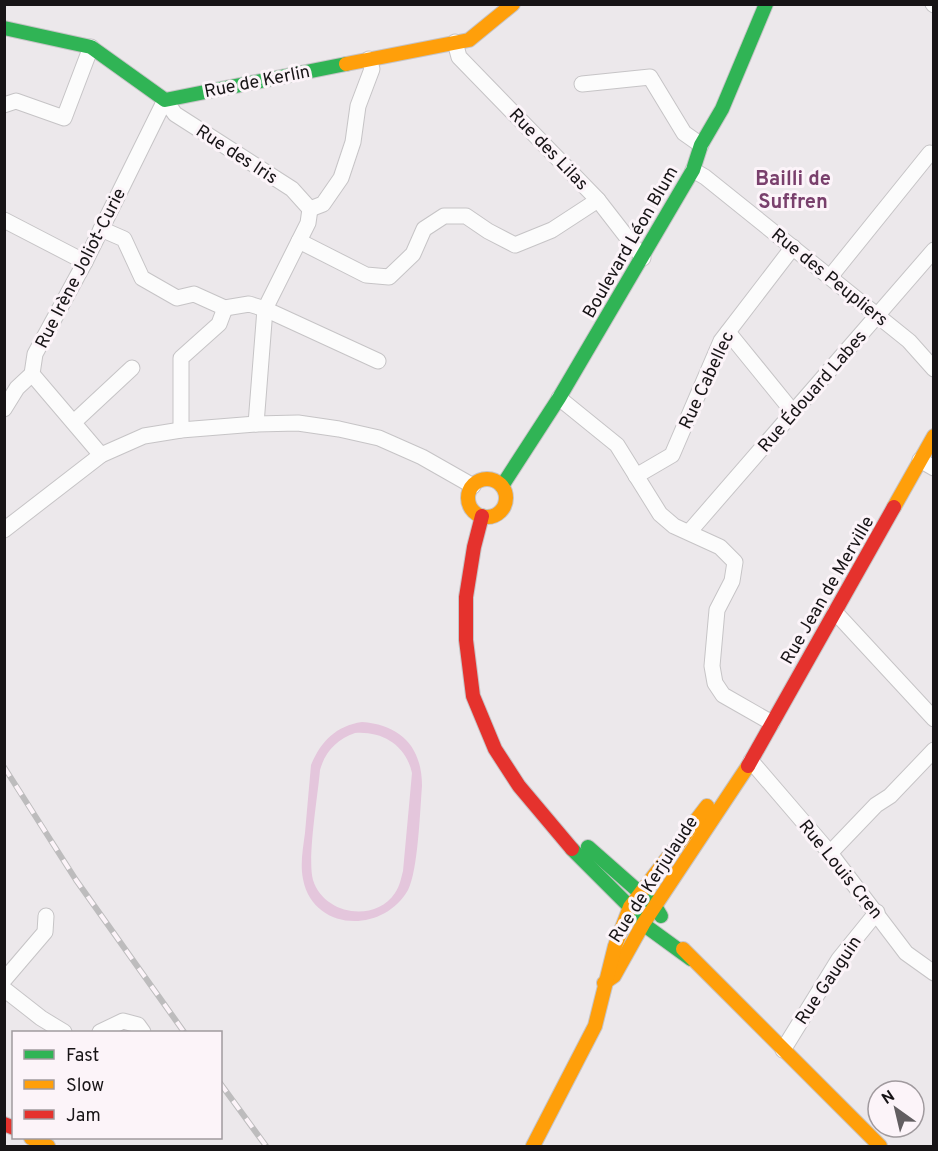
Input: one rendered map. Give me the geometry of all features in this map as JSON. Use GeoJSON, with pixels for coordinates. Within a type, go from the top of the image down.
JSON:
{"type":"FeatureCollection","features":[{"type":"Feature","properties":{"kind":"main road","name":"Rue de Kerlin"},"geometry":{"type":"LineString","coordinates":[[165,100],[469,40],[513,4]]}},
{"type":"Feature","properties":{"kind":"main road","name":"Boulevard Léon Blum"},"geometry":{"type":"LineString","coordinates":[[502,486],[559,398],[693,170],[701,145],[722,109],[766,4]]}},
{"type":"Feature","properties":{"kind":"main road"},"geometry":{"type":"LineString","coordinates":[[4,28],[91,47],[165,100]]}},
{"type":"Feature","properties":{"kind":"main road","name":"Rue Jean de Merville"},"geometry":{"type":"LineString","coordinates":[[751,761],[835,612],[927,464],[933,436]]}},
{"type":"Feature","properties":{"kind":"main road"},"geometry":{"type":"LineString","coordinates":[[487,479],[502,486],[506,499],[501,511],[495,515],[482,516],[473,511],[468,501],[473,486],[477,482],[487,479]]}},
{"type":"Feature","properties":{"kind":"main road"},"geometry":{"type":"LineString","coordinates":[[482,516],[474,547],[466,597],[466,640],[473,696],[495,749],[519,786],[563,840],[630,907],[643,924],[691,959]]}},
{"type":"Feature","properties":{"kind":"main road","name":"Rue de Kerjulaude"},"geometry":{"type":"LineString","coordinates":[[604,983],[614,976],[643,924],[751,761]]}},
{"type":"Feature","properties":{"kind":"main road","name":"Rue de Kerjulaude"},"geometry":{"type":"LineString","coordinates":[[532,1146],[560,1098],[595,1026],[604,983],[630,907],[706,807],[731,792]]}},
{"type":"Feature","properties":{"kind":"main road"},"geometry":{"type":"LineString","coordinates":[[546,817],[571,832],[655,906],[667,929],[691,959],[880,1146]]}},
{"type":"Feature","properties":{"kind":"main road"},"geometry":{"type":"LineString","coordinates":[[630,907],[655,906]]}},
{"type":"Feature","properties":{"kind":"street","name":"Rue des Lilas"},"geometry":{"type":"LineString","coordinates":[[455,42],[459,57],[598,200],[643,258]]}},
{"type":"Feature","properties":{"kind":"street"},"geometry":{"type":"LineString","coordinates":[[4,105],[16,101],[64,118],[91,47]]}},
{"type":"Feature","properties":{"kind":"street"},"geometry":{"type":"LineString","coordinates":[[256,424],[266,309],[308,223],[310,209],[323,204],[341,178],[353,142],[358,106],[372,69],[369,59]]}},
{"type":"Feature","properties":{"kind":"street"},"geometry":{"type":"LineString","coordinates":[[582,84],[650,77],[684,133],[701,145]]}},
{"type":"Feature","properties":{"kind":"street","name":"Rue des Iris"},"geometry":{"type":"LineString","coordinates":[[165,100],[175,114],[292,189],[310,209]]}},
{"type":"Feature","properties":{"kind":"street","name":"Rue Irène Joliot-Curie"},"geometry":{"type":"LineString","coordinates":[[32,374],[35,354],[85,262],[165,100]]}},
{"type":"Feature","properties":{"kind":"street"},"geometry":{"type":"LineString","coordinates":[[830,277],[930,153]]}},
{"type":"Feature","properties":{"kind":"street","name":"Rue des Peupliers"},"geometry":{"type":"LineString","coordinates":[[693,170],[794,247],[909,341],[933,369]]}},
{"type":"Feature","properties":{"kind":"street"},"geometry":{"type":"LineString","coordinates":[[299,241],[366,275],[389,277],[413,254],[424,229],[444,216],[466,216],[515,245],[552,230],[598,200]]}},
{"type":"Feature","properties":{"kind":"street"},"geometry":{"type":"LineString","coordinates":[[4,220],[85,262]]}},
{"type":"Feature","properties":{"kind":"street"},"geometry":{"type":"LineString","coordinates":[[101,229],[124,239],[142,278],[177,298],[194,294],[225,308],[249,304],[266,309],[378,361]]}},
{"type":"Feature","properties":{"kind":"street","name":"Rue Cabellec"},"geometry":{"type":"LineString","coordinates":[[636,476],[672,455],[721,341],[794,247]]}},
{"type":"Feature","properties":{"kind":"street","name":"Rue Édouard Labes"},"geometry":{"type":"LineString","coordinates":[[690,531],[933,250]]}},
{"type":"Feature","properties":{"kind":"street"},"geometry":{"type":"LineString","coordinates":[[181,430],[181,358],[219,324],[225,308]]}},
{"type":"Feature","properties":{"kind":"street"},"geometry":{"type":"LineString","coordinates":[[728,332],[793,412]]}},
{"type":"Feature","properties":{"kind":"street"},"geometry":{"type":"LineString","coordinates":[[74,422],[132,368]]}},
{"type":"Feature","properties":{"kind":"street"},"geometry":{"type":"LineString","coordinates":[[4,409],[17,388],[32,374],[101,455]]}},
{"type":"Feature","properties":{"kind":"street"},"geometry":{"type":"LineString","coordinates":[[559,398],[617,446],[660,514],[674,526],[690,531],[720,547],[735,562],[732,581],[717,610],[712,666],[715,683],[723,695],[772,723]]}},
{"type":"Feature","properties":{"kind":"street"},"geometry":{"type":"LineString","coordinates":[[4,530],[101,455],[144,436],[181,430],[298,423],[339,429],[379,438],[473,486]]}},
{"type":"Feature","properties":{"kind":"street"},"geometry":{"type":"LineString","coordinates":[[835,612],[933,719]]}},
{"type":"Feature","properties":{"kind":"street"},"geometry":{"type":"LineString","coordinates":[[830,853],[876,805],[890,796],[933,750]]}},
{"type":"Feature","properties":{"kind":"street","name":"Rue Louis Cren"},"geometry":{"type":"LineString","coordinates":[[751,761],[830,853],[906,953],[933,973]]}},
{"type":"Feature","properties":{"kind":"street","name":"Rue Gauguin"},"geometry":{"type":"LineString","coordinates":[[783,1050],[839,959],[877,912]]}},
{"type":"Feature","properties":{"kind":"street"},"geometry":{"type":"LineString","coordinates":[[4,980],[45,932],[46,916]]}},
{"type":"Feature","properties":{"kind":"street"},"geometry":{"type":"LineString","coordinates":[[4,989],[41,1018],[62,1031]]}},
{"type":"Feature","properties":{"kind":"street"},"geometry":{"type":"LineString","coordinates":[[102,1031],[123,1021],[138,1025],[142,1031]]}},
{"type":"Feature","properties":{"kind":"shaded area"},"geometry":{"type":"Polygon","coordinates":[[[362,722],[376,724],[398,733],[407,740],[418,760],[422,786],[416,855],[408,890],[397,904],[382,914],[366,920],[350,921],[334,917],[320,909],[309,896],[303,879],[302,862],[311,765],[330,736],[362,722]],[[355,733],[343,739],[325,757],[320,770],[312,843],[311,870],[319,892],[328,901],[351,911],[375,909],[386,902],[398,888],[403,871],[412,773],[404,755],[391,742],[383,737],[355,733]]]}},
{"type":"Feature","properties":{"kind":"railway"},"geometry":{"type":"LineString","coordinates":[[4,767],[76,880],[183,1031]]}},
{"type":"Feature","properties":{"kind":"railway"},"geometry":{"type":"LineString","coordinates":[[222,1086],[266,1146]]}},
{"type":"Feature","properties":{"kind":"traffic: fast"},"geometry":{"type":"LineString","coordinates":[[502,486],[559,398],[693,170],[701,145],[722,109],[766,4]]}},
{"type":"Feature","properties":{"kind":"traffic: fast"},"geometry":{"type":"LineString","coordinates":[[4,28],[91,47],[165,100],[346,64]]}},
{"type":"Feature","properties":{"kind":"traffic: fast"},"geometry":{"type":"LineString","coordinates":[[588,847],[655,906],[661,916]]}},
{"type":"Feature","properties":{"kind":"traffic: fast"},"geometry":{"type":"LineString","coordinates":[[572,849],[630,907],[643,924],[691,959]]}},
{"type":"Feature","properties":{"kind":"traffic: slow"},"geometry":{"type":"LineString","coordinates":[[346,64],[469,40],[513,4]]}},
{"type":"Feature","properties":{"kind":"traffic: slow"},"geometry":{"type":"LineString","coordinates":[[894,507],[934,436]]}},
{"type":"Feature","properties":{"kind":"traffic: slow"},"geometry":{"type":"LineString","coordinates":[[487,479],[500,485],[506,498],[500,511],[487,517],[474,511],[468,498],[474,485],[487,479]]}},
{"type":"Feature","properties":{"kind":"traffic: slow"},"geometry":{"type":"LineString","coordinates":[[604,983],[614,976],[643,924],[748,766]]}},
{"type":"Feature","properties":{"kind":"traffic: slow"},"geometry":{"type":"LineString","coordinates":[[533,1146],[595,1026],[615,946],[630,907],[707,806]]}},
{"type":"Feature","properties":{"kind":"traffic: slow"},"geometry":{"type":"LineString","coordinates":[[683,949],[880,1146]]}},
{"type":"Feature","properties":{"kind":"traffic: slow"},"geometry":{"type":"LineString","coordinates":[[33,1139],[48,1146]]}},
{"type":"Feature","properties":{"kind":"traffic: jam"},"geometry":{"type":"LineString","coordinates":[[748,766],[894,507]]}},
{"type":"Feature","properties":{"kind":"traffic: jam"},"geometry":{"type":"LineString","coordinates":[[482,516],[474,547],[466,597],[466,640],[473,696],[495,749],[519,786],[572,849]]}},
{"type":"Feature","properties":{"kind":"traffic: jam"},"geometry":{"type":"LineString","coordinates":[[4,1124],[12,1127]]}},
{"type":"Feature","properties":{"kind":"district","name":"Bailli de Suffren"},"geometry":{"type":"Point","coordinates":[793,190]}}]}
